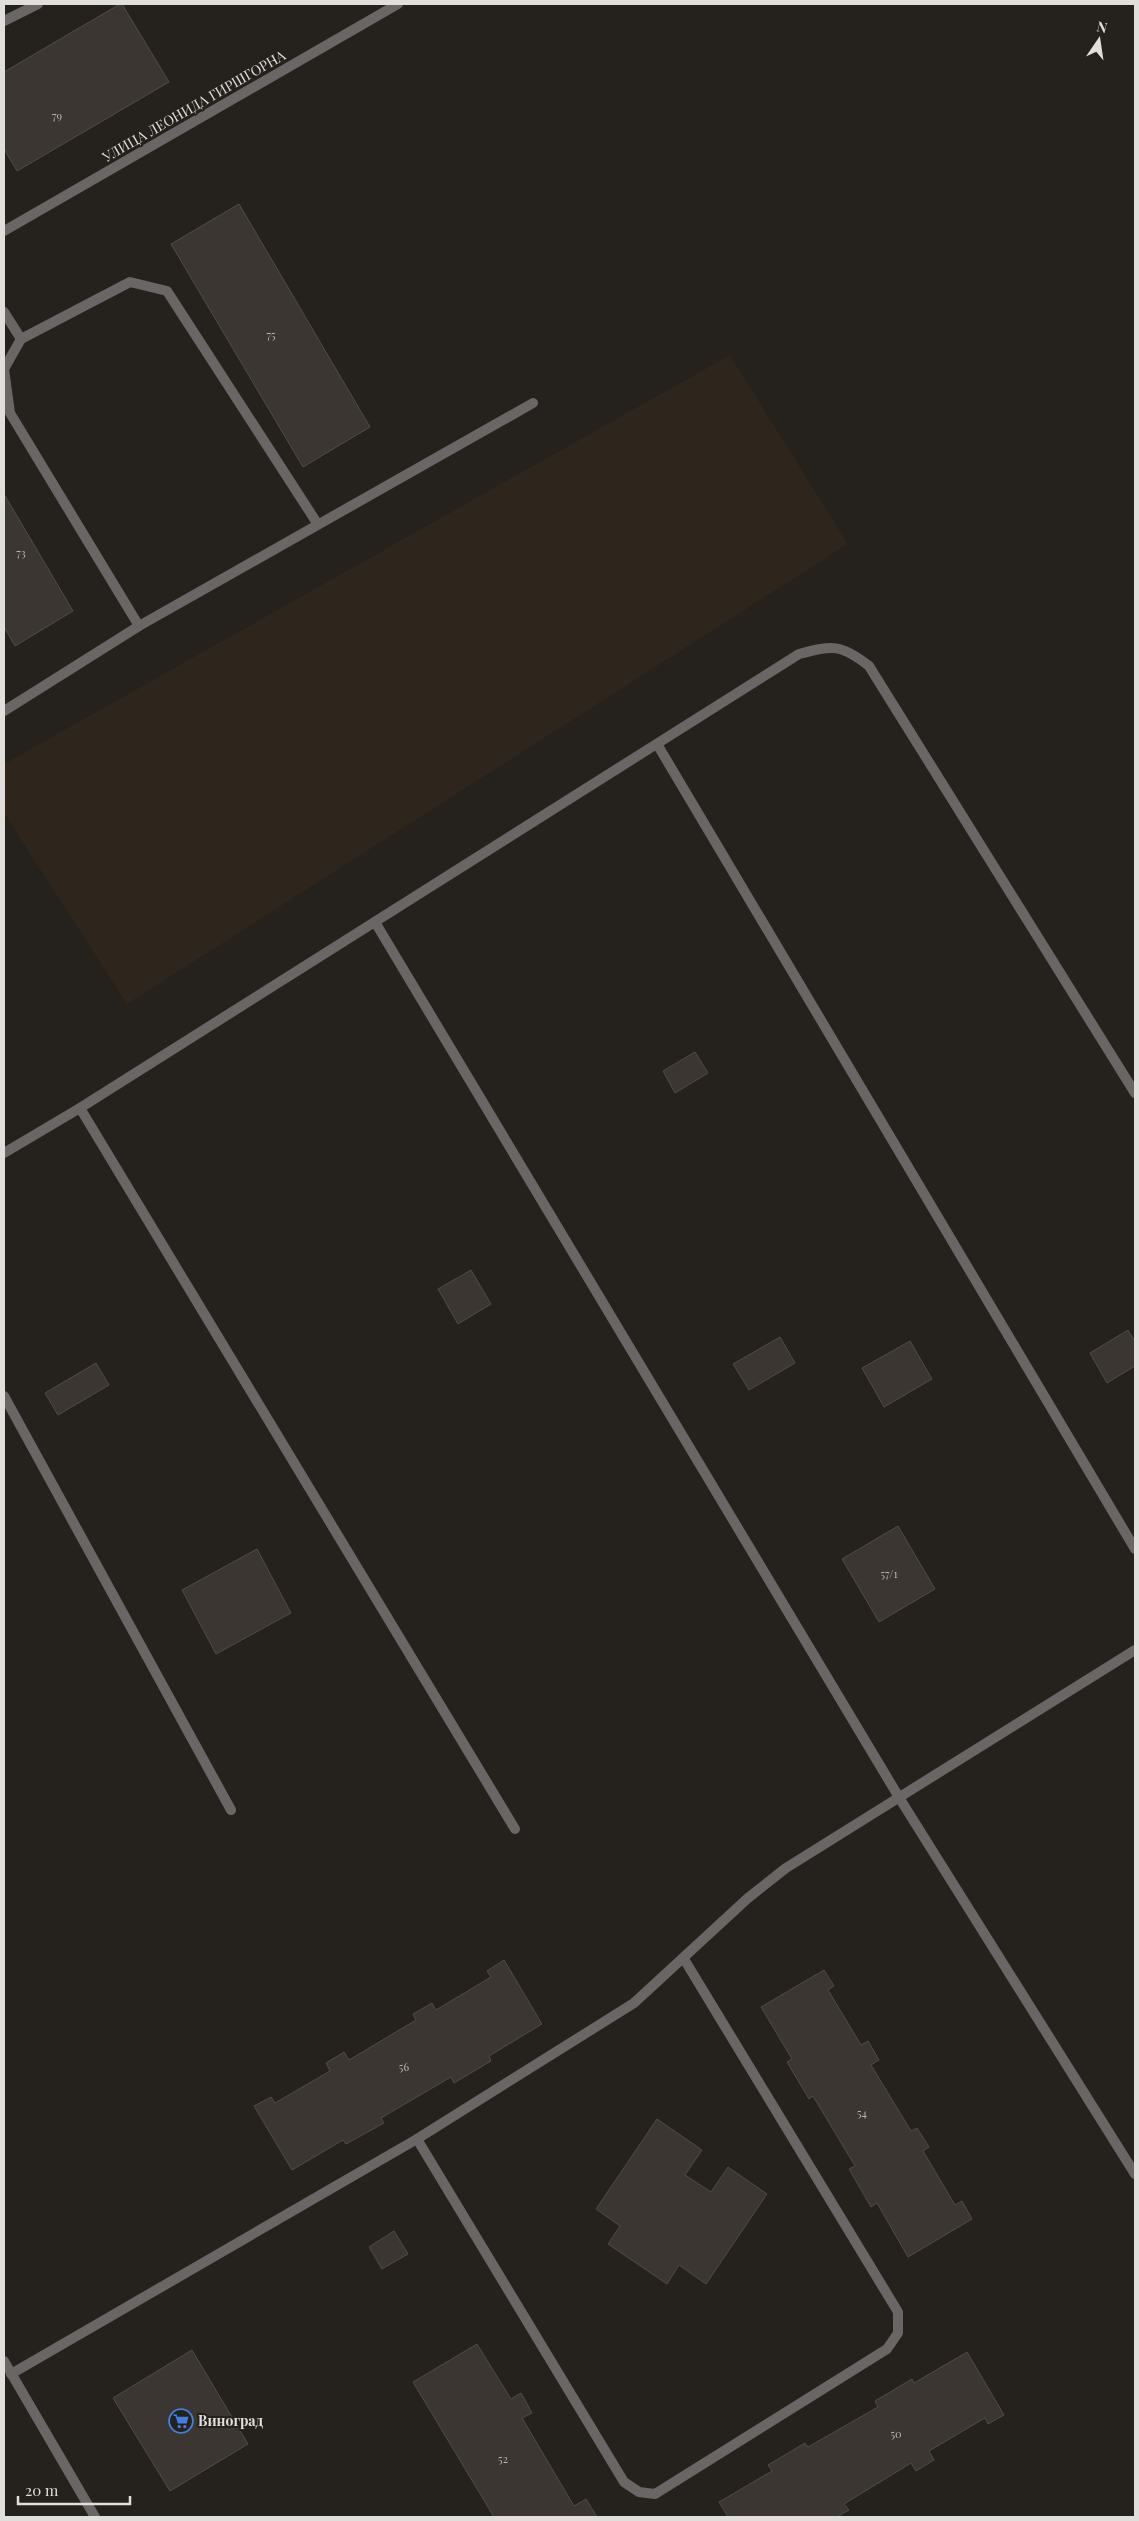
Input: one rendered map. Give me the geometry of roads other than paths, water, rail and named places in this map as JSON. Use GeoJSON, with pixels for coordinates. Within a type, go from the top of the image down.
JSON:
{"type":"FeatureCollection","features":[{"type":"Feature","properties":{"kind":"street"},"geometry":{"type":"LineString","coordinates":[[4,21],[38,4]]}},
{"type":"Feature","properties":{"kind":"street","name":"УЛИЦА ЛЕОНИДА ГИРШГОРНА"},"geometry":{"type":"LineString","coordinates":[[4,231],[398,4]]}},
{"type":"Feature","properties":{"kind":"street"},"geometry":{"type":"LineString","coordinates":[[139,626],[10,413],[4,369],[21,339],[130,282],[167,291],[317,524]]}},
{"type":"Feature","properties":{"kind":"street"},"geometry":{"type":"LineString","coordinates":[[4,312],[21,339]]}},
{"type":"Feature","properties":{"kind":"street"},"geometry":{"type":"LineString","coordinates":[[4,711],[139,626],[533,403]]}},
{"type":"Feature","properties":{"kind":"street"},"geometry":{"type":"LineString","coordinates":[[4,1153],[80,1108],[799,654],[827,646],[851,652],[869,666],[1135,1094]]}},
{"type":"Feature","properties":{"kind":"street"},"geometry":{"type":"LineString","coordinates":[[657,744],[1135,1549]]}},
{"type":"Feature","properties":{"kind":"street"},"geometry":{"type":"LineString","coordinates":[[375,922],[900,1798],[1135,2174]]}},
{"type":"Feature","properties":{"kind":"street"},"geometry":{"type":"LineString","coordinates":[[80,1108],[515,1829]]}},
{"type":"Feature","properties":{"kind":"street"},"geometry":{"type":"LineString","coordinates":[[4,1396],[232,1810]]}},
{"type":"Feature","properties":{"kind":"street"},"geometry":{"type":"LineString","coordinates":[[11,2374],[417,2139],[634,2004],[748,1898],[786,1868],[1135,1650]]}},
{"type":"Feature","properties":{"kind":"street"},"geometry":{"type":"LineString","coordinates":[[417,2139],[624,2482],[639,2492],[655,2494],[887,2349],[898,2333],[898,2312],[684,1959]]}},
{"type":"Feature","properties":{"kind":"street"},"geometry":{"type":"LineString","coordinates":[[4,2361],[96,2517]]}},
{"type":"Feature","properties":{"kind":"place","name":"Виноград"},"geometry":{"type":"Point","coordinates":[181,2421]}}]}
